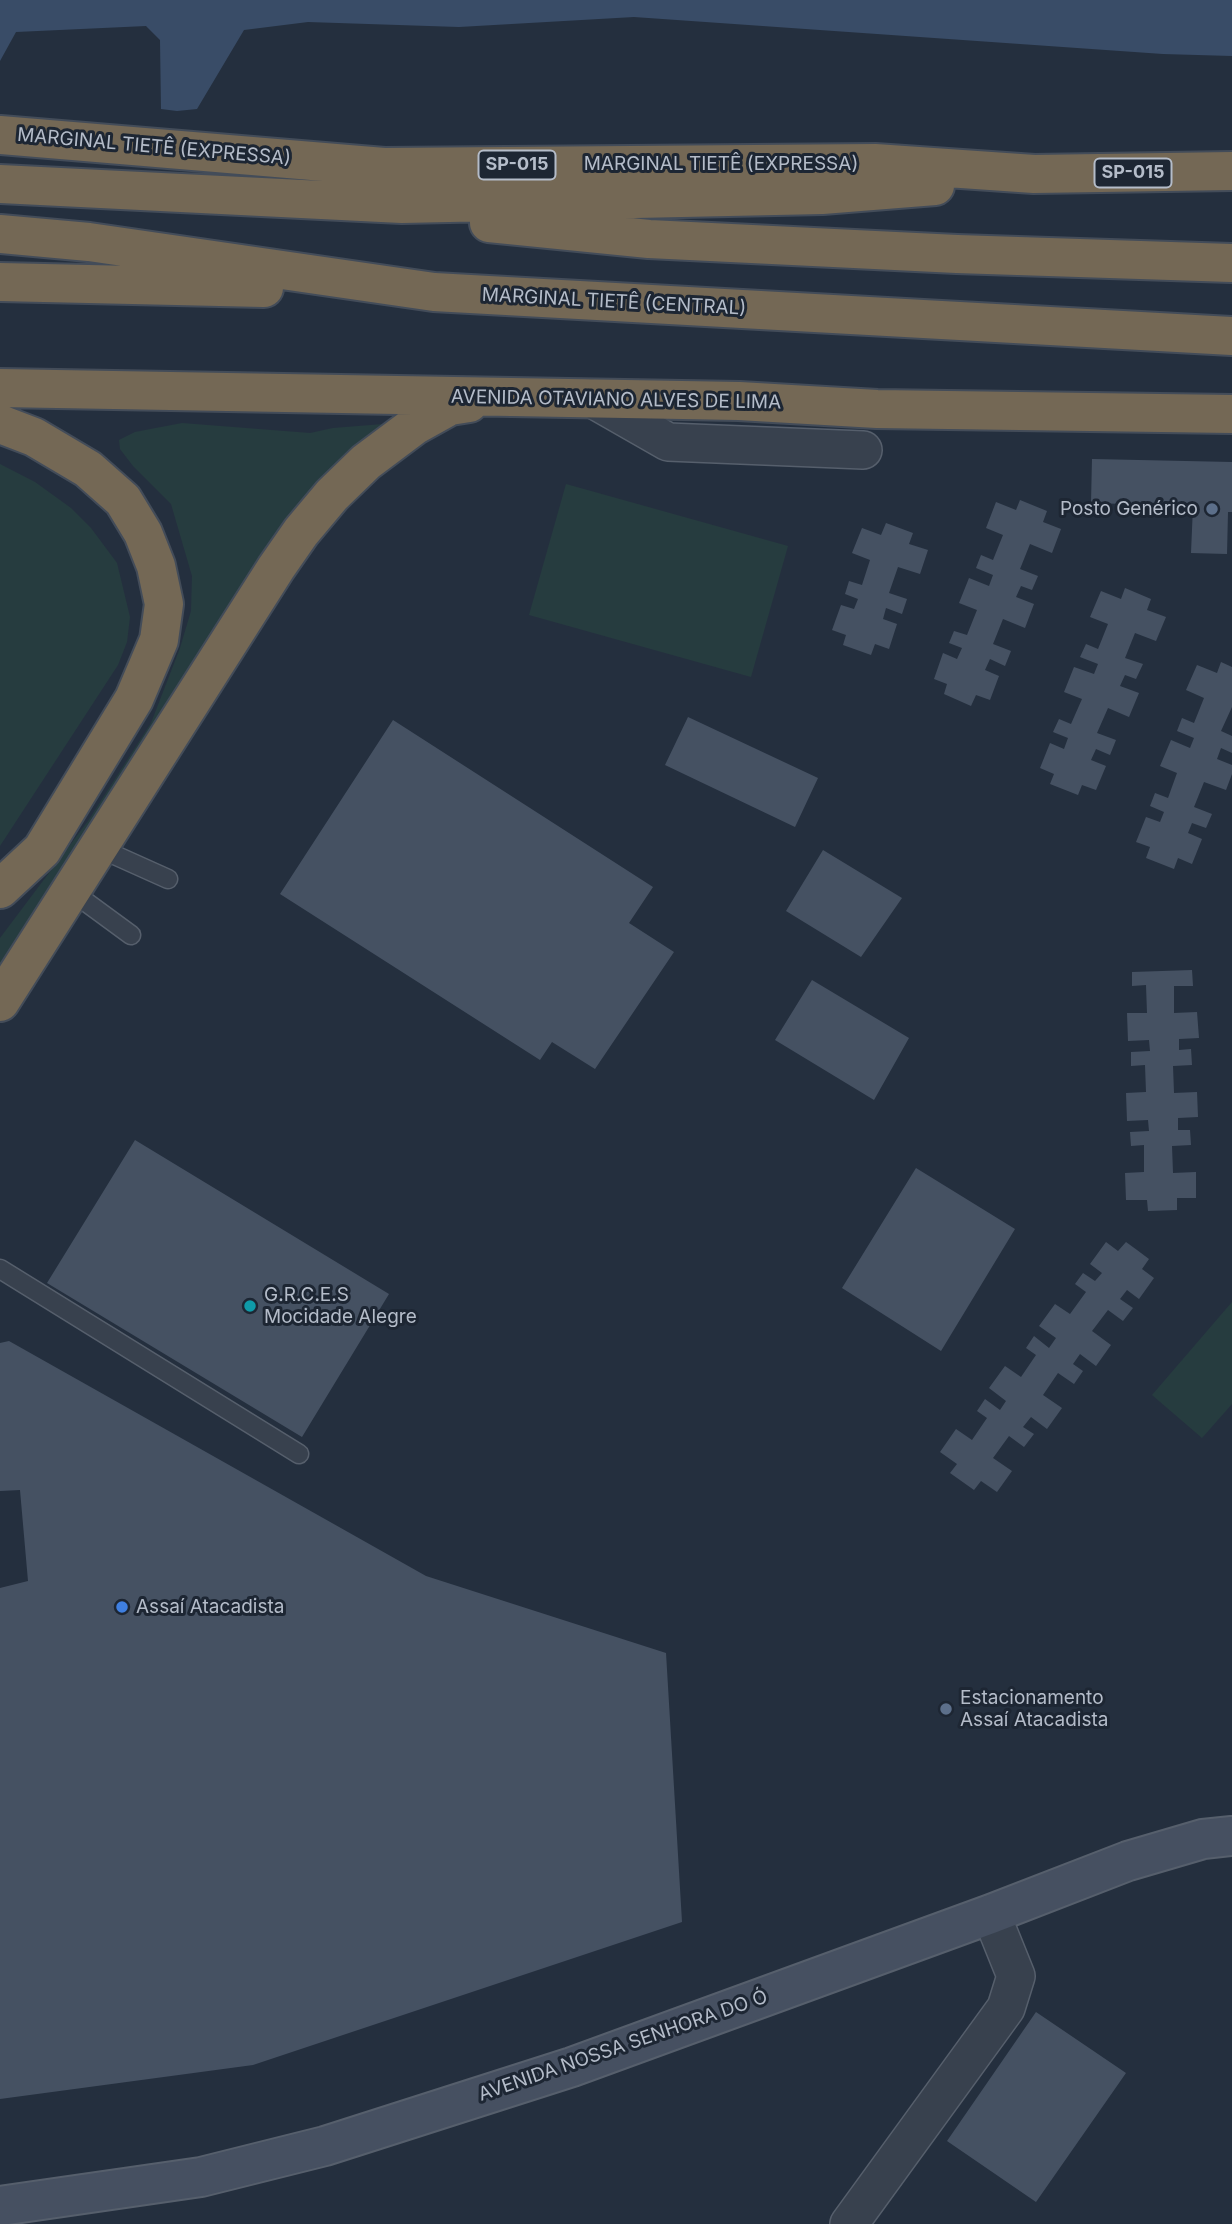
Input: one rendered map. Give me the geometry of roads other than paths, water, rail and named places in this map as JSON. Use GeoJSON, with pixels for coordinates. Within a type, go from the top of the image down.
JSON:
{"type":"FeatureCollection","features":[{"type":"Feature","properties":{"kind":"highway","name":"MARGINAL TIETÊ (EXPRESSA)"},"geometry":{"type":"LineString","coordinates":[[0,135],[384,167],[875,163],[1034,174],[1232,171]]}},
{"type":"Feature","properties":{"kind":"highway","name":"SP-015"},"geometry":{"type":"LineString","coordinates":[[0,184],[401,204],[822,195],[971,183],[1034,174]]}},
{"type":"Feature","properties":{"kind":"highway"},"geometry":{"type":"LineString","coordinates":[[401,204],[455,219],[649,239],[957,254],[1232,263]]}},
{"type":"Feature","properties":{"kind":"highway","name":"MARGINAL TIETÊ (CENTRAL)"},"geometry":{"type":"LineString","coordinates":[[0,234],[89,242],[434,292],[1232,336]]}},
{"type":"Feature","properties":{"kind":"highway"},"geometry":{"type":"LineString","coordinates":[[0,282],[434,292]]}},
{"type":"Feature","properties":{"kind":"highway","name":"AVENIDA OTAVIANO ALVES DE LIMA"},"geometry":{"type":"LineString","coordinates":[[0,388],[739,401],[877,409],[1232,414]]}},
{"type":"Feature","properties":{"kind":"highway"},"geometry":{"type":"LineString","coordinates":[[0,1002],[276,568],[332,495],[366,462],[414,426],[450,406],[507,397]]}},
{"type":"Feature","properties":{"kind":"highway"},"geometry":{"type":"LineString","coordinates":[[0,424],[34,437],[88,469],[123,500],[143,533],[156,566],[164,604],[159,640],[134,699],[42,850],[0,889]]}},
{"type":"Feature","properties":{"kind":"main road","name":"AVENIDA NOSSA SENHORA DO Ó"},"geometry":{"type":"LineString","coordinates":[[0,2206],[201,2177],[325,2146],[572,2067],[991,1914],[1128,1861],[1203,1839],[1232,1836]]}},
{"type":"Feature","properties":{"kind":"street"},"geometry":{"type":"LineString","coordinates":[[591,398],[668,442],[863,450]]}},
{"type":"Feature","properties":{"kind":"street"},"geometry":{"type":"LineString","coordinates":[[849,2224],[1006,2008],[1016,1976],[991,1914]]}},
{"type":"Feature","properties":{"kind":"lane"},"geometry":{"type":"LineString","coordinates":[[99,848],[168,879]]}},
{"type":"Feature","properties":{"kind":"lane"},"geometry":{"type":"LineString","coordinates":[[71,891],[131,935]]}},
{"type":"Feature","properties":{"kind":"lane"},"geometry":{"type":"LineString","coordinates":[[0,1269],[299,1454]]}},
{"type":"Feature","properties":{"kind":"water"},"geometry":{"type":"Polygon","coordinates":[[[0,0],[1232,0],[1232,56],[1163,54],[634,17],[459,27],[308,22],[244,30],[197,109],[177,111],[161,109],[160,40],[146,26],[16,32],[0,61],[0,0]]]}},
{"type":"Feature","properties":{"kind":"place","name":"Posto Genérico"},"geometry":{"type":"Point","coordinates":[1212,509]}},
{"type":"Feature","properties":{"kind":"place","name":"G.R.C.E.S Mocidade Alegre"},"geometry":{"type":"Point","coordinates":[250,1306]}},
{"type":"Feature","properties":{"kind":"place","name":"Assaí Atacadista"},"geometry":{"type":"Point","coordinates":[122,1607]}},
{"type":"Feature","properties":{"kind":"place","name":"Estacionamento Assaí Atacadista"},"geometry":{"type":"Point","coordinates":[946,1709]}}]}
